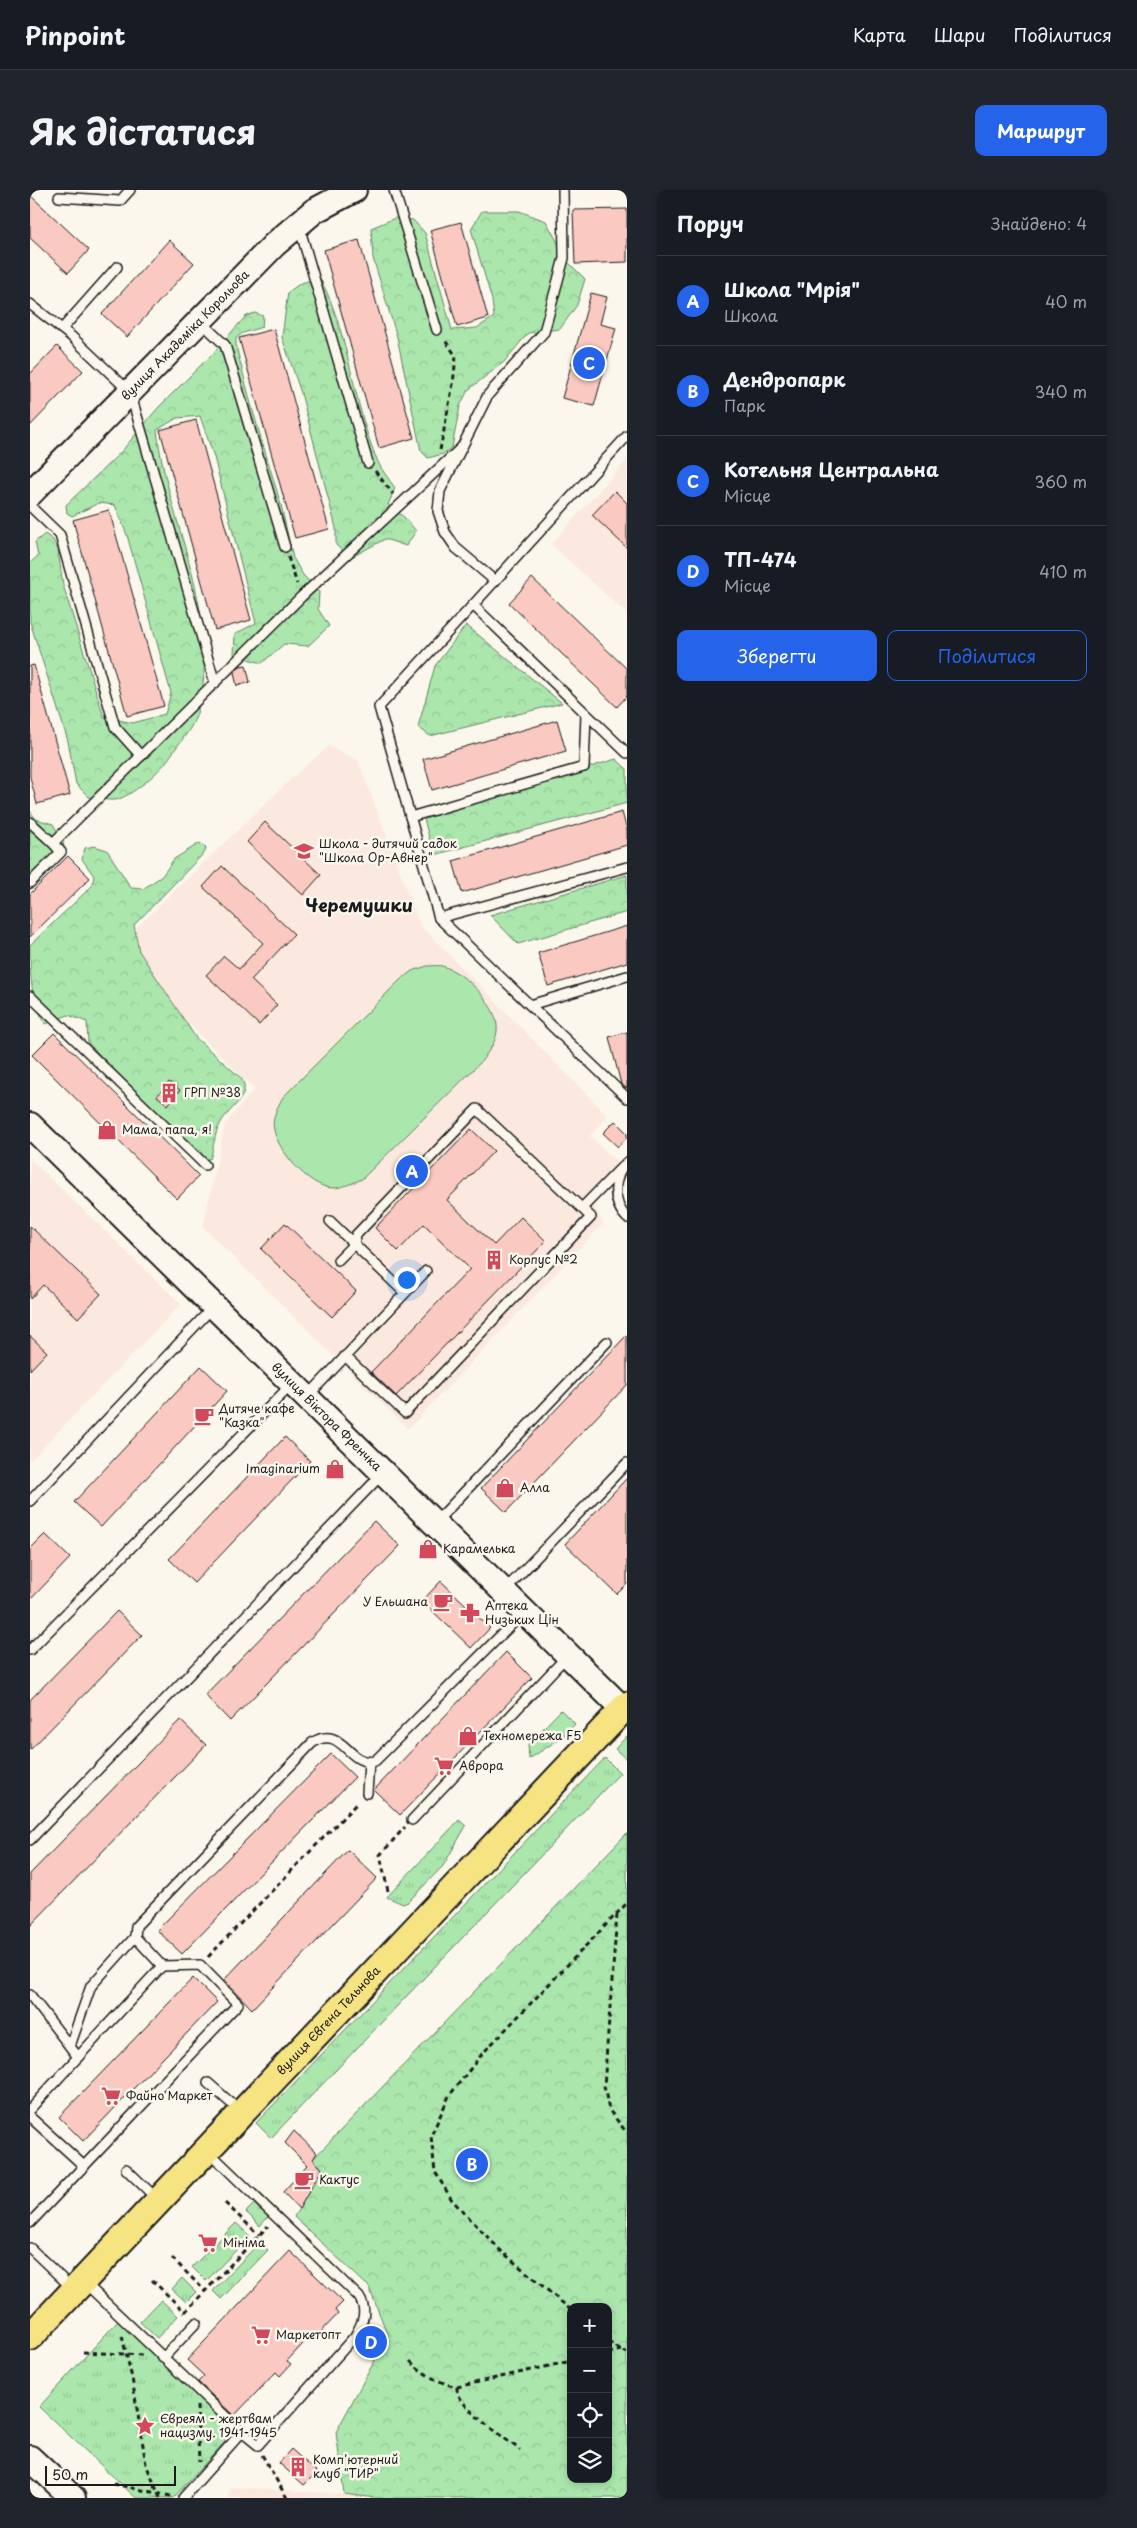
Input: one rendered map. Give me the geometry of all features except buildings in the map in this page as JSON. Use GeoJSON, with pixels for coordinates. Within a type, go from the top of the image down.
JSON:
{"type":"FeatureCollection","features":[{"type":"Feature","properties":{"kind":"main road","name":"вулиця Євгена Тельнова"},"geometry":{"type":"LineString","coordinates":[[30,2337],[625,1707]]}},
{"type":"Feature","properties":{"kind":"street","name":"вулиця Академіка Корольова"},"geometry":{"type":"LineString","coordinates":[[30,494],[275,244],[299,223],[338,197],[354,190]]}},
{"type":"Feature","properties":{"kind":"street","name":"вулиця Віктора Френчка"},"geometry":{"type":"LineString","coordinates":[[30,1125],[568,1656],[625,1707]]}},
{"type":"Feature","properties":{"kind":"street"},"geometry":{"type":"LineString","coordinates":[[30,2458],[73,2498]]}},
{"type":"Feature","properties":{"kind":"lane"},"geometry":{"type":"LineString","coordinates":[[59,197],[120,201],[130,190]]}},
{"type":"Feature","properties":{"kind":"lane"},"geometry":{"type":"LineString","coordinates":[[394,190],[438,330]]}},
{"type":"Feature","properties":{"kind":"lane"},"geometry":{"type":"LineString","coordinates":[[494,581],[456,548],[445,532],[438,511],[440,492],[488,396],[544,332],[564,258],[563,190]]}},
{"type":"Feature","properties":{"kind":"lane"},"geometry":{"type":"LineString","coordinates":[[299,223],[368,463]]}},
{"type":"Feature","properties":{"kind":"lane"},"geometry":{"type":"LineString","coordinates":[[62,329],[117,267]]}},
{"type":"Feature","properties":{"kind":"lane"},"geometry":{"type":"LineString","coordinates":[[30,304],[62,329],[130,392],[215,683]]}},
{"type":"Feature","properties":{"kind":"lane"},"geometry":{"type":"LineString","coordinates":[[200,321],[226,345],[285,547]]}},
{"type":"Feature","properties":{"kind":"lane"},"geometry":{"type":"LineString","coordinates":[[625,1093],[439,918],[379,707],[627,436]]}},
{"type":"Feature","properties":{"kind":"lane"},"geometry":{"type":"LineString","coordinates":[[52,843],[301,598],[462,447]]}},
{"type":"Feature","properties":{"kind":"lane"},"geometry":{"type":"LineString","coordinates":[[30,506],[60,535],[115,727],[141,756]]}},
{"type":"Feature","properties":{"kind":"lane"},"geometry":{"type":"LineString","coordinates":[[473,604],[627,753]]}},
{"type":"Feature","properties":{"kind":"lane"},"geometry":{"type":"LineString","coordinates":[[410,817],[584,767],[586,714]]}},
{"type":"Feature","properties":{"kind":"lane"},"geometry":{"type":"LineString","coordinates":[[30,822],[61,852],[30,883]]}},
{"type":"Feature","properties":{"kind":"lane"},"geometry":{"type":"LineString","coordinates":[[439,918],[627,867]]}},
{"type":"Feature","properties":{"kind":"lane"},"geometry":{"type":"LineString","coordinates":[[530,1005],[627,976]]}},
{"type":"Feature","properties":{"kind":"lane"},"geometry":{"type":"LineString","coordinates":[[30,996],[205,1165]]}},
{"type":"Feature","properties":{"kind":"lane"},"geometry":{"type":"LineString","coordinates":[[338,1260],[354,1244],[356,1235],[477,1108],[591,1217],[405,1413],[345,1356]]}},
{"type":"Feature","properties":{"kind":"lane"},"geometry":{"type":"LineString","coordinates":[[582,1208],[625,1164]]}},
{"type":"Feature","properties":{"kind":"lane"},"geometry":{"type":"LineString","coordinates":[[625,1164],[615,1194],[618,1206],[627,1218]]}},
{"type":"Feature","properties":{"kind":"lane"},"geometry":{"type":"LineString","coordinates":[[330,1221],[405,1293]]}},
{"type":"Feature","properties":{"kind":"lane"},"geometry":{"type":"LineString","coordinates":[[30,1650],[300,1391],[345,1356],[426,1271]]}},
{"type":"Feature","properties":{"kind":"lane"},"geometry":{"type":"LineString","coordinates":[[30,1502],[214,1306]]}},
{"type":"Feature","properties":{"kind":"lane"},"geometry":{"type":"LineString","coordinates":[[434,1524],[607,1342]]}},
{"type":"Feature","properties":{"kind":"lane"},"geometry":{"type":"LineString","coordinates":[[503,1591],[627,1463]]}},
{"type":"Feature","properties":{"kind":"lane"},"geometry":{"type":"LineString","coordinates":[[30,1840],[383,1473]]}},
{"type":"Feature","properties":{"kind":"lane"},"geometry":{"type":"LineString","coordinates":[[70,2046],[92,1986],[135,1937],[136,1926],[312,1743],[326,1737],[334,1738],[358,1759],[369,1762],[381,1757],[524,1612]]}},
{"type":"Feature","properties":{"kind":"lane"},"geometry":{"type":"LineString","coordinates":[[412,1820],[568,1656]]}},
{"type":"Feature","properties":{"kind":"lane"},"geometry":{"type":"LineString","coordinates":[[367,1792],[369,1762]]}},
{"type":"Feature","properties":{"kind":"lane"},"geometry":{"type":"LineString","coordinates":[[135,1937],[162,1966]]}},
{"type":"Feature","properties":{"kind":"lane"},"geometry":{"type":"LineString","coordinates":[[30,2109],[162,1966],[200,1965],[238,2004],[30,2224]]}},
{"type":"Feature","properties":{"kind":"lane"},"geometry":{"type":"LineString","coordinates":[[30,1995],[78,2057]]}},
{"type":"Feature","properties":{"kind":"lane"},"geometry":{"type":"LineString","coordinates":[[208,2083],[242,2113]]}},
{"type":"Feature","properties":{"kind":"lane"},"geometry":{"type":"LineString","coordinates":[[30,2117],[84,2166]]}},
{"type":"Feature","properties":{"kind":"lane"},"geometry":{"type":"LineString","coordinates":[[30,2248],[118,2314],[258,2445],[355,2336],[365,2313],[364,2305],[359,2297],[207,2150]]}},
{"type":"Feature","properties":{"kind":"lane"},"geometry":{"type":"LineString","coordinates":[[126,2169],[159,2201]]}},
{"type":"Feature","properties":{"kind":"lane"},"geometry":{"type":"LineString","coordinates":[[163,2358],[196,2323]]}},
{"type":"Feature","properties":{"kind":"lane"},"geometry":{"type":"LineString","coordinates":[[181,2498],[242,2432]]}},
{"type":"Feature","properties":{"kind":"path"},"geometry":{"type":"LineString","coordinates":[[434,473],[445,429],[456,356],[438,330]]}},
{"type":"Feature","properties":{"kind":"path"},"geometry":{"type":"LineString","coordinates":[[368,463],[401,503]]}},
{"type":"Feature","properties":{"kind":"path"},"geometry":{"type":"LineString","coordinates":[[285,547],[301,598]]}},
{"type":"Feature","properties":{"kind":"path"},"geometry":{"type":"LineString","coordinates":[[200,1965],[367,1792]]}},
{"type":"Feature","properties":{"kind":"path"},"geometry":{"type":"LineString","coordinates":[[388,1891],[380,1854],[412,1820]]}},
{"type":"Feature","properties":{"kind":"path"},"geometry":{"type":"LineString","coordinates":[[567,2307],[500,2250],[452,2200],[435,2172],[431,2136],[449,2096],[482,2054],[627,1903]]}},
{"type":"Feature","properties":{"kind":"path"},"geometry":{"type":"LineString","coordinates":[[617,1914],[612,1960],[604,2086],[609,2110],[627,2133]]}},
{"type":"Feature","properties":{"kind":"path"},"geometry":{"type":"LineString","coordinates":[[225,2203],[259,2235]]}},
{"type":"Feature","properties":{"kind":"path"},"geometry":{"type":"LineString","coordinates":[[185,2312],[276,2217]]}},
{"type":"Feature","properties":{"kind":"path"},"geometry":{"type":"LineString","coordinates":[[172,2258],[205,2291]]}},
{"type":"Feature","properties":{"kind":"path"},"geometry":{"type":"LineString","coordinates":[[152,2280],[196,2323]]}},
{"type":"Feature","properties":{"kind":"path"},"geometry":{"type":"LineString","coordinates":[[118,2314],[132,2378],[146,2464],[160,2498]]}},
{"type":"Feature","properties":{"kind":"path"},"geometry":{"type":"LineString","coordinates":[[612,2344],[627,2353]]}},
{"type":"Feature","properties":{"kind":"path"},"geometry":{"type":"LineString","coordinates":[[612,2352],[621,2350]]}},
{"type":"Feature","properties":{"kind":"path"},"geometry":{"type":"LineString","coordinates":[[83,2352],[125,2353],[163,2358]]}},
{"type":"Feature","properties":{"kind":"path"},"geometry":{"type":"LineString","coordinates":[[410,2360],[418,2369],[438,2382],[457,2387],[567,2362]]}},
{"type":"Feature","properties":{"kind":"path"},"geometry":{"type":"LineString","coordinates":[[457,2387],[456,2392],[463,2404],[520,2450]]}},
{"type":"Feature","properties":{"kind":"path"},"geometry":{"type":"LineString","coordinates":[[196,2388],[199,2480]]}},
{"type":"Feature","properties":{"kind":"path"},"geometry":{"type":"LineString","coordinates":[[258,2445],[268,2468],[287,2498]]}},
{"type":"Feature","properties":{"kind":"path"},"geometry":{"type":"LineString","coordinates":[[113,2484],[181,2498]]}},
{"type":"Feature","properties":{"kind":"shaded area"},"geometry":{"type":"Polygon","coordinates":[[[627,460],[627,614],[551,544],[627,460]]]}},
{"type":"Feature","properties":{"kind":"shaded area"},"geometry":{"type":"Polygon","coordinates":[[[329,746],[358,760],[420,925],[608,1116],[590,1136],[618,1163],[602,1179],[610,1188],[594,1204],[603,1224],[408,1429],[203,1227],[225,1124],[254,1089],[114,949],[293,777],[329,746]]]}},
{"type":"Feature","properties":{"kind":"shaded area"},"geometry":{"type":"Polygon","coordinates":[[[30,1159],[181,1304],[30,1461],[30,1159]]]}},
{"type":"Feature","properties":{"kind":"shaded area"},"geometry":{"type":"Polygon","coordinates":[[[231,2487],[344,2494],[376,2498],[228,2498],[231,2487]]]}},
{"type":"Feature","properties":{"kind":"green space"},"geometry":{"type":"Polygon","coordinates":[[[482,211],[519,211],[546,221],[569,263],[585,279],[577,305],[560,329],[528,333],[504,362],[468,390],[460,406],[452,447],[443,454],[428,458],[421,451],[397,337],[373,258],[371,228],[395,218],[413,220],[425,233],[452,330],[477,328],[494,317],[492,300],[471,229],[482,211]]]}},
{"type":"Feature","properties":{"kind":"green space"},"geometry":{"type":"Polygon","coordinates":[[[320,278],[330,300],[345,346],[369,439],[380,465],[395,488],[388,505],[405,518],[416,531],[406,546],[385,539],[350,558],[336,545],[336,528],[301,393],[282,337],[288,292],[301,283],[320,278]]]}},
{"type":"Feature","properties":{"kind":"green space"},"geometry":{"type":"Polygon","coordinates":[[[255,313],[263,316],[262,327],[243,333],[236,338],[236,346],[281,505],[293,558],[303,575],[319,592],[318,609],[329,626],[308,646],[284,644],[262,663],[234,655],[235,634],[256,623],[214,457],[200,416],[177,418],[157,430],[171,500],[199,606],[204,642],[204,677],[195,719],[186,735],[155,774],[119,799],[109,800],[89,797],[76,784],[68,741],[30,622],[30,563],[38,556],[35,542],[45,534],[53,540],[58,550],[63,585],[104,717],[133,723],[165,714],[171,693],[127,535],[115,505],[99,503],[72,516],[67,513],[66,505],[121,452],[157,409],[214,352],[246,316],[255,313]]]}},
{"type":"Feature","properties":{"kind":"green space"},"geometry":{"type":"Polygon","coordinates":[[[466,625],[562,703],[430,736],[418,727],[435,666],[466,625]]]}},
{"type":"Feature","properties":{"kind":"green space"},"geometry":{"type":"Polygon","coordinates":[[[616,759],[627,769],[627,803],[434,855],[424,819],[616,759]]]}},
{"type":"Feature","properties":{"kind":"green space"},"geometry":{"type":"Polygon","coordinates":[[[30,811],[36,819],[53,824],[63,841],[65,854],[30,890],[30,811]]]}},
{"type":"Feature","properties":{"kind":"green space"},"geometry":{"type":"Polygon","coordinates":[[[200,843],[206,848],[205,852],[134,925],[139,951],[196,1038],[241,1078],[244,1085],[242,1097],[218,1128],[210,1159],[190,1157],[143,1099],[88,1043],[87,1022],[68,1015],[46,1024],[34,997],[30,967],[30,945],[92,886],[94,876],[82,859],[85,848],[94,846],[107,850],[131,888],[143,889],[162,876],[174,859],[200,843]]]}},
{"type":"Feature","properties":{"kind":"green space"},"geometry":{"type":"Polygon","coordinates":[[[627,875],[627,912],[518,944],[490,915],[627,875]]]}},
{"type":"Feature","properties":{"kind":"green space"},"geometry":{"type":"Polygon","coordinates":[[[427,966],[440,966],[461,975],[487,1001],[496,1022],[497,1031],[493,1044],[481,1062],[362,1179],[336,1188],[323,1186],[305,1175],[282,1148],[273,1126],[279,1104],[283,1097],[400,980],[412,971],[427,966]]]}},
{"type":"Feature","properties":{"kind":"green space"},"geometry":{"type":"Polygon","coordinates":[[[561,1710],[575,1724],[564,1736],[529,1759],[528,1744],[561,1710]]]}},
{"type":"Feature","properties":{"kind":"green space"},"geometry":{"type":"Polygon","coordinates":[[[627,1736],[627,1760],[615,1749],[627,1736]]]}},
{"type":"Feature","properties":{"kind":"green space"},"geometry":{"type":"Polygon","coordinates":[[[605,1758],[620,1773],[271,2138],[256,2123],[605,1758]]]}},
{"type":"Feature","properties":{"kind":"green space"},"geometry":{"type":"Polygon","coordinates":[[[459,1820],[466,1826],[443,1866],[408,1902],[403,1904],[387,1897],[459,1820]]]}},
{"type":"Feature","properties":{"kind":"green space"},"geometry":{"type":"Polygon","coordinates":[[[627,1833],[627,2498],[376,2498],[344,2494],[336,2432],[388,2336],[369,2287],[294,2217],[322,2169],[313,2159],[627,1833]]]}},
{"type":"Feature","properties":{"kind":"green space"},"geometry":{"type":"Polygon","coordinates":[[[254,2204],[268,2217],[260,2226],[246,2212],[254,2204]]]}},
{"type":"Feature","properties":{"kind":"green space"},"geometry":{"type":"Polygon","coordinates":[[[236,2223],[250,2236],[206,2281],[192,2267],[236,2223]]]}},
{"type":"Feature","properties":{"kind":"green space"},"geometry":{"type":"Polygon","coordinates":[[[260,2242],[268,2250],[221,2299],[213,2291],[260,2242]]]}},
{"type":"Feature","properties":{"kind":"green space"},"geometry":{"type":"Polygon","coordinates":[[[182,2278],[196,2292],[186,2302],[172,2289],[182,2278]]]}},
{"type":"Feature","properties":{"kind":"green space"},"geometry":{"type":"Polygon","coordinates":[[[161,2300],[178,2316],[157,2338],[140,2322],[161,2300]]]}},
{"type":"Feature","properties":{"kind":"green space"},"geometry":{"type":"Polygon","coordinates":[[[118,2321],[226,2421],[225,2442],[173,2498],[136,2498],[39,2407],[118,2321]]]}},
{"type":"Feature","properties":{"kind":"place","name":"Котельня Центральна"},"geometry":{"type":"Point","coordinates":[589,363]}},
{"type":"Feature","properties":{"kind":"place","name":"Школа - дитячий садок \"Школа Ор-Авнер\""},"geometry":{"type":"Point","coordinates":[304,851]}},
{"type":"Feature","properties":{"kind":"place","name":"ГРП №38"},"geometry":{"type":"Point","coordinates":[169,1093]}},
{"type":"Feature","properties":{"kind":"place","name":"Мама, папа, я!"},"geometry":{"type":"Point","coordinates":[107,1130]}},
{"type":"Feature","properties":{"kind":"place","name":"Школа \"Мрія\""},"geometry":{"type":"Point","coordinates":[412,1171]}},
{"type":"Feature","properties":{"kind":"place","name":"Корпус №2"},"geometry":{"type":"Point","coordinates":[494,1260]}},
{"type":"Feature","properties":{"kind":"place","name":"Дитяче кафе \"Казка\""},"geometry":{"type":"Point","coordinates":[204,1416]}},
{"type":"Feature","properties":{"kind":"place","name":"Imaginarium"},"geometry":{"type":"Point","coordinates":[335,1469]}},
{"type":"Feature","properties":{"kind":"place","name":"Алла"},"geometry":{"type":"Point","coordinates":[505,1488]}},
{"type":"Feature","properties":{"kind":"place","name":"Карамелька"},"geometry":{"type":"Point","coordinates":[428,1549]}},
{"type":"Feature","properties":{"kind":"place","name":"У Ельшана"},"geometry":{"type":"Point","coordinates":[443,1602]}},
{"type":"Feature","properties":{"kind":"place","name":"Аптека Низьких Цін"},"geometry":{"type":"Point","coordinates":[470,1613]}},
{"type":"Feature","properties":{"kind":"place","name":"Техномережа F5"},"geometry":{"type":"Point","coordinates":[468,1736]}},
{"type":"Feature","properties":{"kind":"place","name":"Аврора"},"geometry":{"type":"Point","coordinates":[444,1766]}},
{"type":"Feature","properties":{"kind":"place","name":"Файно Маркет"},"geometry":{"type":"Point","coordinates":[111,2096]}},
{"type":"Feature","properties":{"kind":"place","name":"Дендропарк"},"geometry":{"type":"Point","coordinates":[472,2164]}},
{"type":"Feature","properties":{"kind":"place","name":"Кактус"},"geometry":{"type":"Point","coordinates":[304,2180]}},
{"type":"Feature","properties":{"kind":"place","name":"Мініма"},"geometry":{"type":"Point","coordinates":[208,2243]}},
{"type":"Feature","properties":{"kind":"place","name":"Маркетопт"},"geometry":{"type":"Point","coordinates":[261,2335]}},
{"type":"Feature","properties":{"kind":"place","name":"ТП-474"},"geometry":{"type":"Point","coordinates":[371,2342]}},
{"type":"Feature","properties":{"kind":"place","name":"Євреям - жертвам нацизму. 1941-1945"},"geometry":{"type":"Point","coordinates":[145,2426]}},
{"type":"Feature","properties":{"kind":"place","name":"Комп'ютерний клуб \"ТИР\""},"geometry":{"type":"Point","coordinates":[298,2467]}},
{"type":"Feature","properties":{"kind":"district","name":"Черемушки"},"geometry":{"type":"Point","coordinates":[359,906]}}]}
